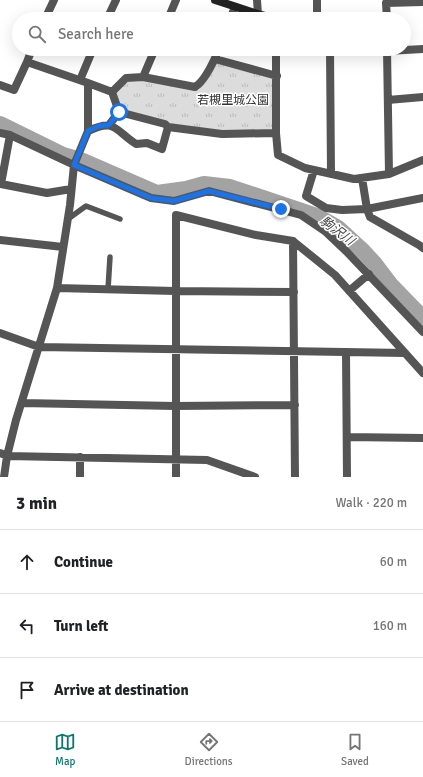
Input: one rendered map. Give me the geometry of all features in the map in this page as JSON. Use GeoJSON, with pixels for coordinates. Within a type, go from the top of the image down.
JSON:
{"type":"FeatureCollection","features":[{"type":"Feature","properties":{"kind":"street"},"geometry":{"type":"LineString","coordinates":[[48,12],[54,0]]}},
{"type":"Feature","properties":{"kind":"street"},"geometry":{"type":"LineString","coordinates":[[110,12],[116,0]]}},
{"type":"Feature","properties":{"kind":"street"},"geometry":{"type":"LineString","coordinates":[[171,12],[176,0]]}},
{"type":"Feature","properties":{"kind":"street"},"geometry":{"type":"LineString","coordinates":[[215,0],[251,12]]}},
{"type":"Feature","properties":{"kind":"street"},"geometry":{"type":"LineString","coordinates":[[257,0],[258,12]]}},
{"type":"Feature","properties":{"kind":"street"},"geometry":{"type":"LineString","coordinates":[[317,0],[317,12]]}},
{"type":"Feature","properties":{"kind":"street"},"geometry":{"type":"LineString","coordinates":[[387,12],[386,3],[423,2]]}},
{"type":"Feature","properties":{"kind":"street"},"geometry":{"type":"LineString","coordinates":[[233,12],[235,7]]}},
{"type":"Feature","properties":{"kind":"street"},"geometry":{"type":"LineString","coordinates":[[411,49],[423,49]]}},
{"type":"Feature","properties":{"kind":"street"},"geometry":{"type":"LineString","coordinates":[[0,85],[14,90],[29,56]]}},
{"type":"Feature","properties":{"kind":"street"},"geometry":{"type":"LineString","coordinates":[[4,477],[3,454],[22,403],[57,288],[74,165],[88,131],[84,82],[91,56]]}},
{"type":"Feature","properties":{"kind":"street"},"geometry":{"type":"LineString","coordinates":[[143,77],[152,56]]}},
{"type":"Feature","properties":{"kind":"street"},"geometry":{"type":"LineString","coordinates":[[112,92],[126,78],[143,77],[195,87],[200,84],[216,56]]}},
{"type":"Feature","properties":{"kind":"street"},"geometry":{"type":"LineString","coordinates":[[276,56],[276,133],[278,155],[306,168],[354,179],[389,174],[423,160]]}},
{"type":"Feature","properties":{"kind":"street"},"geometry":{"type":"LineString","coordinates":[[330,56],[331,174]]}},
{"type":"Feature","properties":{"kind":"street"},"geometry":{"type":"LineString","coordinates":[[387,56],[389,174]]}},
{"type":"Feature","properties":{"kind":"street"},"geometry":{"type":"LineString","coordinates":[[215,59],[277,76]]}},
{"type":"Feature","properties":{"kind":"street"},"geometry":{"type":"LineString","coordinates":[[27,62],[112,92]]}},
{"type":"Feature","properties":{"kind":"street"},"geometry":{"type":"LineString","coordinates":[[112,92],[119,112]]}},
{"type":"Feature","properties":{"kind":"street"},"geometry":{"type":"LineString","coordinates":[[388,100],[423,97]]}},
{"type":"Feature","properties":{"kind":"street"},"geometry":{"type":"LineString","coordinates":[[119,112],[165,124],[168,127],[222,134],[276,133]]}},
{"type":"Feature","properties":{"kind":"street"},"geometry":{"type":"LineString","coordinates":[[109,125],[119,112]]}},
{"type":"Feature","properties":{"kind":"street"},"geometry":{"type":"LineString","coordinates":[[88,131],[99,126],[109,125],[117,129],[136,144],[147,143],[162,149],[168,127]]}},
{"type":"Feature","properties":{"kind":"street"},"geometry":{"type":"LineString","coordinates":[[0,133],[10,135],[74,165],[151,198],[174,201],[209,191],[301,215],[326,232],[346,251],[423,332]]}},
{"type":"Feature","properties":{"kind":"street"},"geometry":{"type":"LineString","coordinates":[[10,135],[1,184],[47,193],[71,189]]}},
{"type":"Feature","properties":{"kind":"street"},"geometry":{"type":"LineString","coordinates":[[314,170],[306,196],[326,208],[342,210],[367,209],[423,198]]}},
{"type":"Feature","properties":{"kind":"street"},"geometry":{"type":"LineString","coordinates":[[362,178],[367,209],[370,217],[423,248]]}},
{"type":"Feature","properties":{"kind":"street"},"geometry":{"type":"LineString","coordinates":[[174,201],[176,215],[176,477]]}},
{"type":"Feature","properties":{"kind":"street"},"geometry":{"type":"LineString","coordinates":[[176,215],[256,235],[293,241],[335,275],[423,373]]}},
{"type":"Feature","properties":{"kind":"street"},"geometry":{"type":"LineString","coordinates":[[0,240],[63,247]]}},
{"type":"Feature","properties":{"kind":"street"},"geometry":{"type":"LineString","coordinates":[[293,241],[295,477]]}},
{"type":"Feature","properties":{"kind":"street"},"geometry":{"type":"LineString","coordinates":[[349,291],[369,274]]}},
{"type":"Feature","properties":{"kind":"street"},"geometry":{"type":"LineString","coordinates":[[57,288],[294,292]]}},
{"type":"Feature","properties":{"kind":"street"},"geometry":{"type":"LineString","coordinates":[[0,333],[39,347],[405,353]]}},
{"type":"Feature","properties":{"kind":"street"},"geometry":{"type":"LineString","coordinates":[[346,352],[347,477]]}},
{"type":"Feature","properties":{"kind":"street"},"geometry":{"type":"LineString","coordinates":[[22,403],[176,406],[294,405]]}},
{"type":"Feature","properties":{"kind":"street"},"geometry":{"type":"LineString","coordinates":[[347,437],[423,438]]}},
{"type":"Feature","properties":{"kind":"street"},"geometry":{"type":"LineString","coordinates":[[3,454],[207,460],[250,476]]}},
{"type":"Feature","properties":{"kind":"street"},"geometry":{"type":"LineString","coordinates":[[80,457],[80,477]]}},
{"type":"Feature","properties":{"kind":"lane"},"geometry":{"type":"LineString","coordinates":[[67,220],[86,206],[120,219]]}},
{"type":"Feature","properties":{"kind":"lane"},"geometry":{"type":"LineString","coordinates":[[108,289],[110,257]]}},
{"type":"Feature","properties":{"kind":"green space","name":"若槻里城公園"},"geometry":{"type":"Polygon","coordinates":[[[219,62],[273,78],[276,83],[272,133],[194,129],[119,112],[114,95],[125,81],[145,80],[199,90],[213,64],[219,62]]]}},
{"type":"Feature","properties":{"kind":"waterway","name":"駒沢川"},"geometry":{"type":"LineString","coordinates":[[0,124],[63,155],[81,160],[157,193],[186,189],[204,184],[230,187],[317,216],[338,228],[363,251],[391,285],[423,318]]}},
{"type":"Feature","properties":{"kind":"route"},"geometry":{"type":"LineString","coordinates":[[119,112],[109,125],[99,126],[88,131],[74,165],[151,198],[174,201],[209,191],[218,192],[281,209]]}}]}
